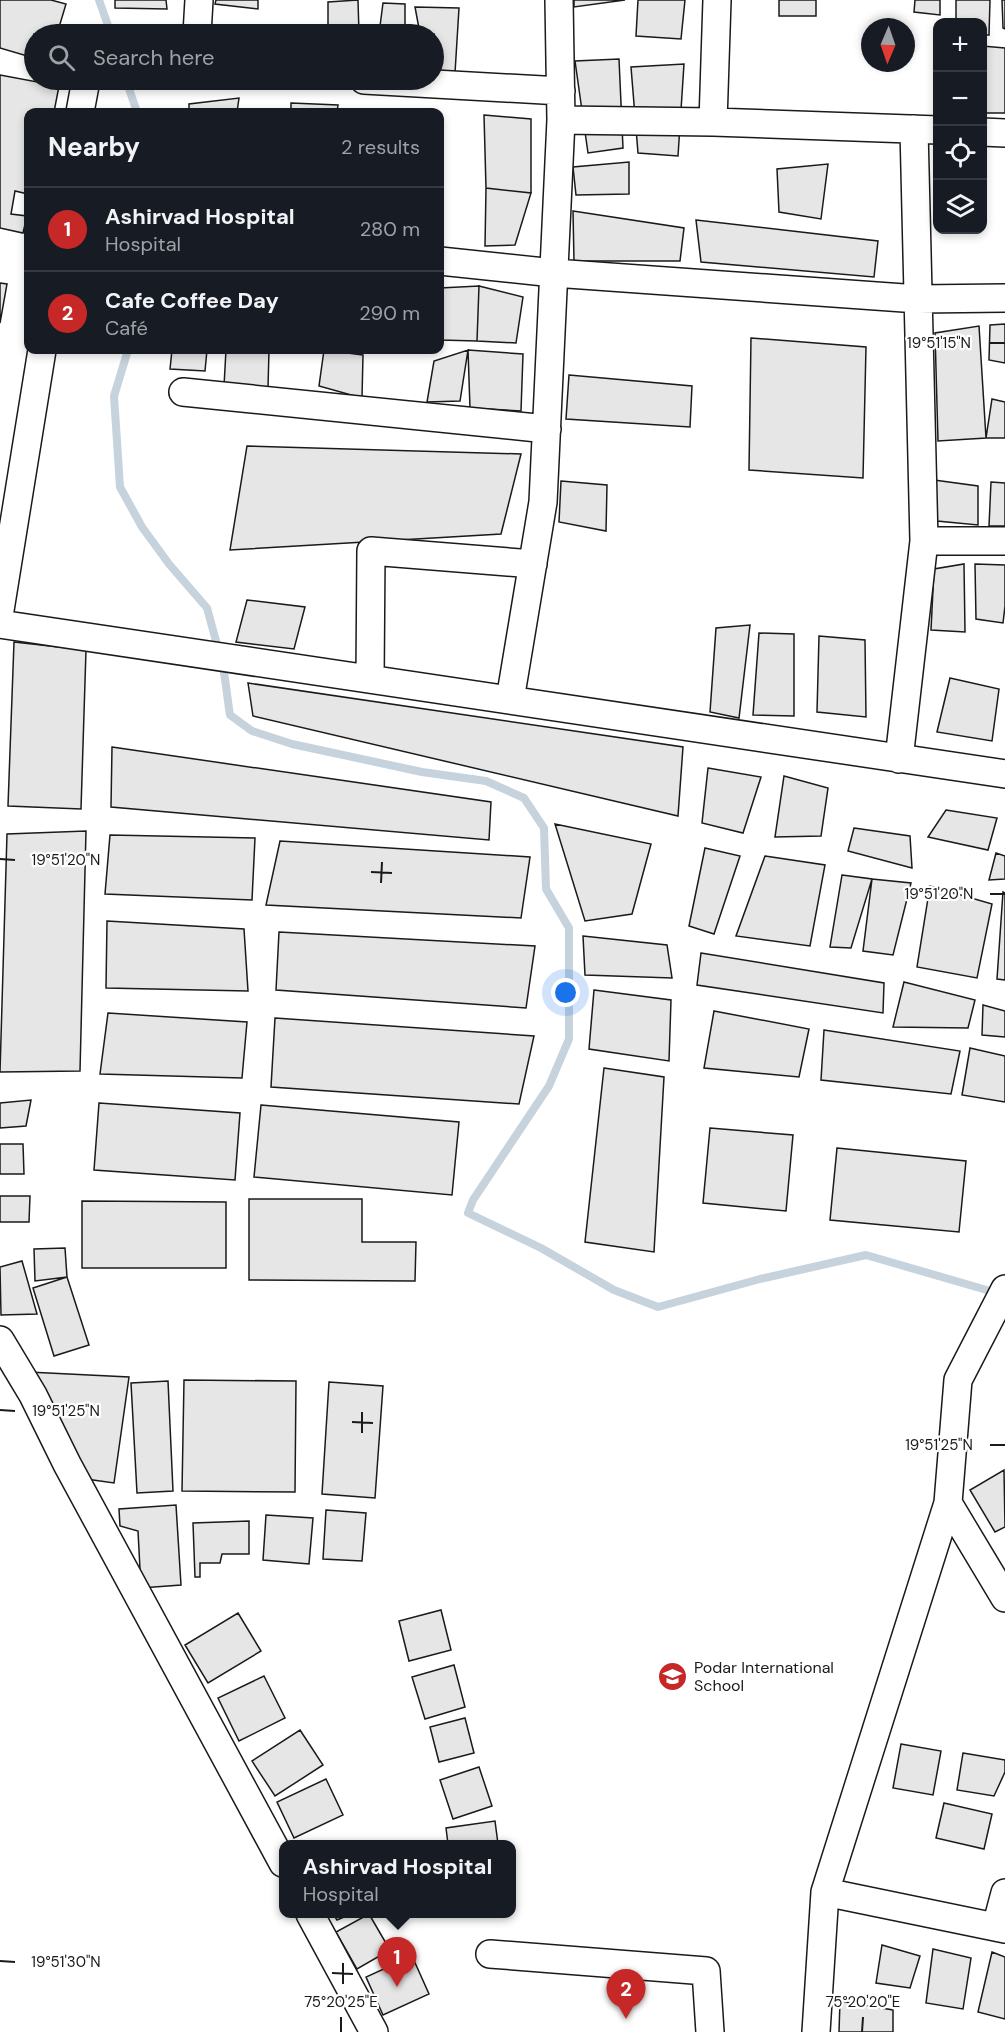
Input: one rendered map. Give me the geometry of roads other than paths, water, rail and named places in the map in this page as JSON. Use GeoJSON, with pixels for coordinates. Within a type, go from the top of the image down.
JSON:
{"type":"FeatureCollection","features":[{"type":"Feature","properties":{"kind":"street"},"geometry":{"type":"LineString","coordinates":[[198,24],[200,0]]}},
{"type":"Feature","properties":{"kind":"street"},"geometry":{"type":"LineString","coordinates":[[510,700],[543,502],[561,120],[559,0]]}},
{"type":"Feature","properties":{"kind":"street"},"geometry":{"type":"LineString","coordinates":[[713,122],[717,0]]}},
{"type":"Feature","properties":{"kind":"street"},"geometry":{"type":"LineString","coordinates":[[444,84],[561,91]]}},
{"type":"Feature","properties":{"kind":"street"},"geometry":{"type":"LineString","coordinates":[[81,108],[84,90]]}},
{"type":"Feature","properties":{"kind":"street"},"geometry":{"type":"LineString","coordinates":[[561,120],[713,122],[926,130],[918,299],[924,541],[900,759]]}},
{"type":"Feature","properties":{"kind":"street"},"geometry":{"type":"LineString","coordinates":[[987,132],[1005,133]]}},
{"type":"Feature","properties":{"kind":"street"},"geometry":{"type":"LineString","coordinates":[[444,261],[554,273],[918,299],[1005,298]]}},
{"type":"Feature","properties":{"kind":"street"},"geometry":{"type":"LineString","coordinates":[[0,610],[41,354]]}},
{"type":"Feature","properties":{"kind":"street"},"geometry":{"type":"LineString","coordinates":[[183,392],[547,429]]}},
{"type":"Feature","properties":{"kind":"street"},"geometry":{"type":"LineString","coordinates":[[924,541],[1005,541]]}},
{"type":"Feature","properties":{"kind":"street"},"geometry":{"type":"LineString","coordinates":[[370,680],[371,551],[533,564]]}},
{"type":"Feature","properties":{"kind":"street"},"geometry":{"type":"LineString","coordinates":[[0,624],[1005,774]]}},
{"type":"Feature","properties":{"kind":"street"},"geometry":{"type":"LineString","coordinates":[[816,2032],[825,1892],[948,1503],[958,1380],[1005,1289]]}},
{"type":"Feature","properties":{"kind":"street"},"geometry":{"type":"LineString","coordinates":[[0,1340],[33,1395],[67,1464],[279,1856]]}},
{"type":"Feature","properties":{"kind":"street"},"geometry":{"type":"LineString","coordinates":[[948,1503],[1005,1598]]}},
{"type":"Feature","properties":{"kind":"street"},"geometry":{"type":"LineString","coordinates":[[825,1892],[1000,1928],[1005,1893]]}},
{"type":"Feature","properties":{"kind":"street"},"geometry":{"type":"LineString","coordinates":[[312,1918],[374,2032]]}},
{"type":"Feature","properties":{"kind":"street"},"geometry":{"type":"LineString","coordinates":[[490,1954],[706,1971],[710,2032]]}},
{"type":"Feature","properties":{"kind":"waterway"},"geometry":{"type":"LineString","coordinates":[[99,0],[107,24]]}},
{"type":"Feature","properties":{"kind":"waterway"},"geometry":{"type":"LineString","coordinates":[[129,90],[136,108]]}},
{"type":"Feature","properties":{"kind":"waterway"},"geometry":{"type":"LineString","coordinates":[[127,354],[114,396],[120,487],[142,527],[169,564],[207,608],[219,652]]}},
{"type":"Feature","properties":{"kind":"waterway"},"geometry":{"type":"LineString","coordinates":[[222,663],[230,715],[252,731],[292,744],[422,772],[486,781],[524,798],[544,828],[546,889],[569,928],[569,1039],[549,1086],[473,1200],[468,1213],[541,1248],[614,1290],[658,1307],[760,1279],[866,1255],[997,1293]]}},
{"type":"Feature","properties":{"kind":"place","name":"Podar International School"},"geometry":{"type":"Point","coordinates":[673,1676]}},
{"type":"Feature","properties":{"kind":"place","name":"Ashirvad Hospital"},"geometry":{"type":"Point","coordinates":[397,1987]}},
{"type":"Feature","properties":{"kind":"place","name":"Cafe Coffee Day"},"geometry":{"type":"Point","coordinates":[626,2019]}}]}
